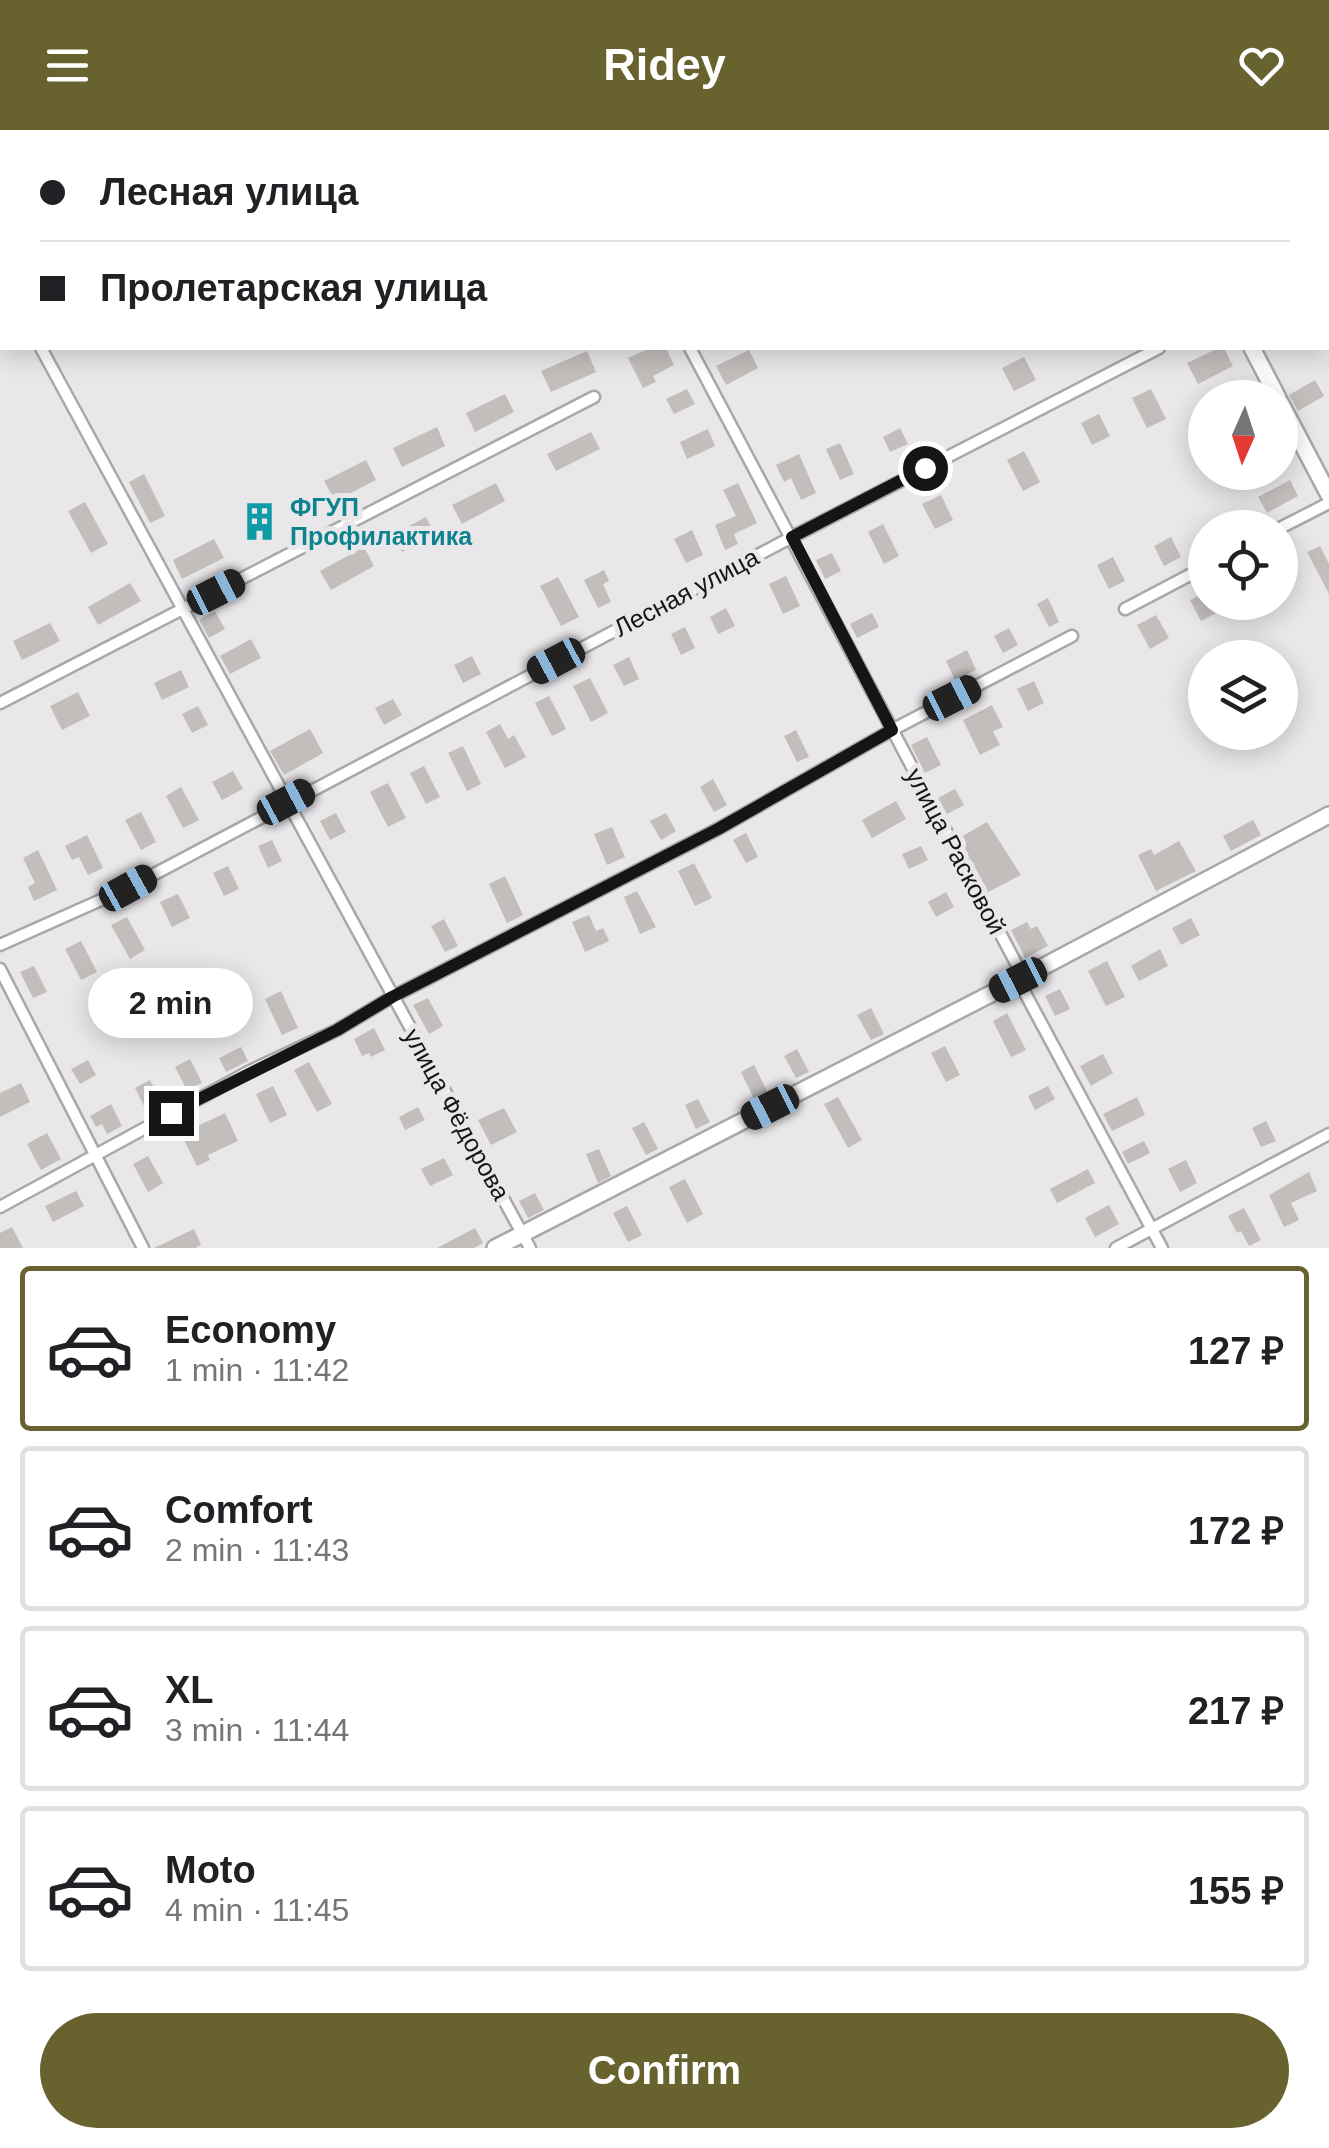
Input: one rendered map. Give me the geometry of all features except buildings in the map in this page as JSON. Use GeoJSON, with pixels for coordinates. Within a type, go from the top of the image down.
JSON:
{"type":"FeatureCollection","features":[{"type":"Feature","properties":{"kind":"street","name":"улица Фёдорова"},"geometry":{"type":"LineString","coordinates":[[42,350],[527,1241]]}},
{"type":"Feature","properties":{"kind":"street","name":"улица Расковой"},"geometry":{"type":"LineString","coordinates":[[691,350],[1018,967],[1018,980],[1162,1248]]}},
{"type":"Feature","properties":{"kind":"street","name":"Лесная улица"},"geometry":{"type":"LineString","coordinates":[[0,945],[128,888],[1155,350]]}},
{"type":"Feature","properties":{"kind":"street"},"geometry":{"type":"LineString","coordinates":[[1253,350],[1269,380]]}},
{"type":"Feature","properties":{"kind":"street"},"geometry":{"type":"LineString","coordinates":[[0,703],[594,397]]}},
{"type":"Feature","properties":{"kind":"street"},"geometry":{"type":"LineString","coordinates":[[1298,438],[1329,499],[1298,517]]}},
{"type":"Feature","properties":{"kind":"street"},"geometry":{"type":"LineString","coordinates":[[1125,609],[1188,577]]}},
{"type":"Feature","properties":{"kind":"street"},"geometry":{"type":"LineString","coordinates":[[0,1207],[250,1072],[337,1030],[392,997],[718,829],[892,730],[1072,636]]}},
{"type":"Feature","properties":{"kind":"street"},"geometry":{"type":"LineString","coordinates":[[495,1248],[527,1241],[1329,814]]}},
{"type":"Feature","properties":{"kind":"street"},"geometry":{"type":"LineString","coordinates":[[0,969],[143,1248]]}},
{"type":"Feature","properties":{"kind":"street"},"geometry":{"type":"LineString","coordinates":[[1116,1248],[1329,1134]]}},
{"type":"Feature","properties":{"kind":"place","name":"ФГУП Профилактика"},"geometry":{"type":"Point","coordinates":[260,521]}},
{"type":"Feature","properties":{"kind":"route"},"geometry":{"type":"LineString","coordinates":[[171,1113],[718,829],[892,730],[792,537],[925,468]]}}]}
